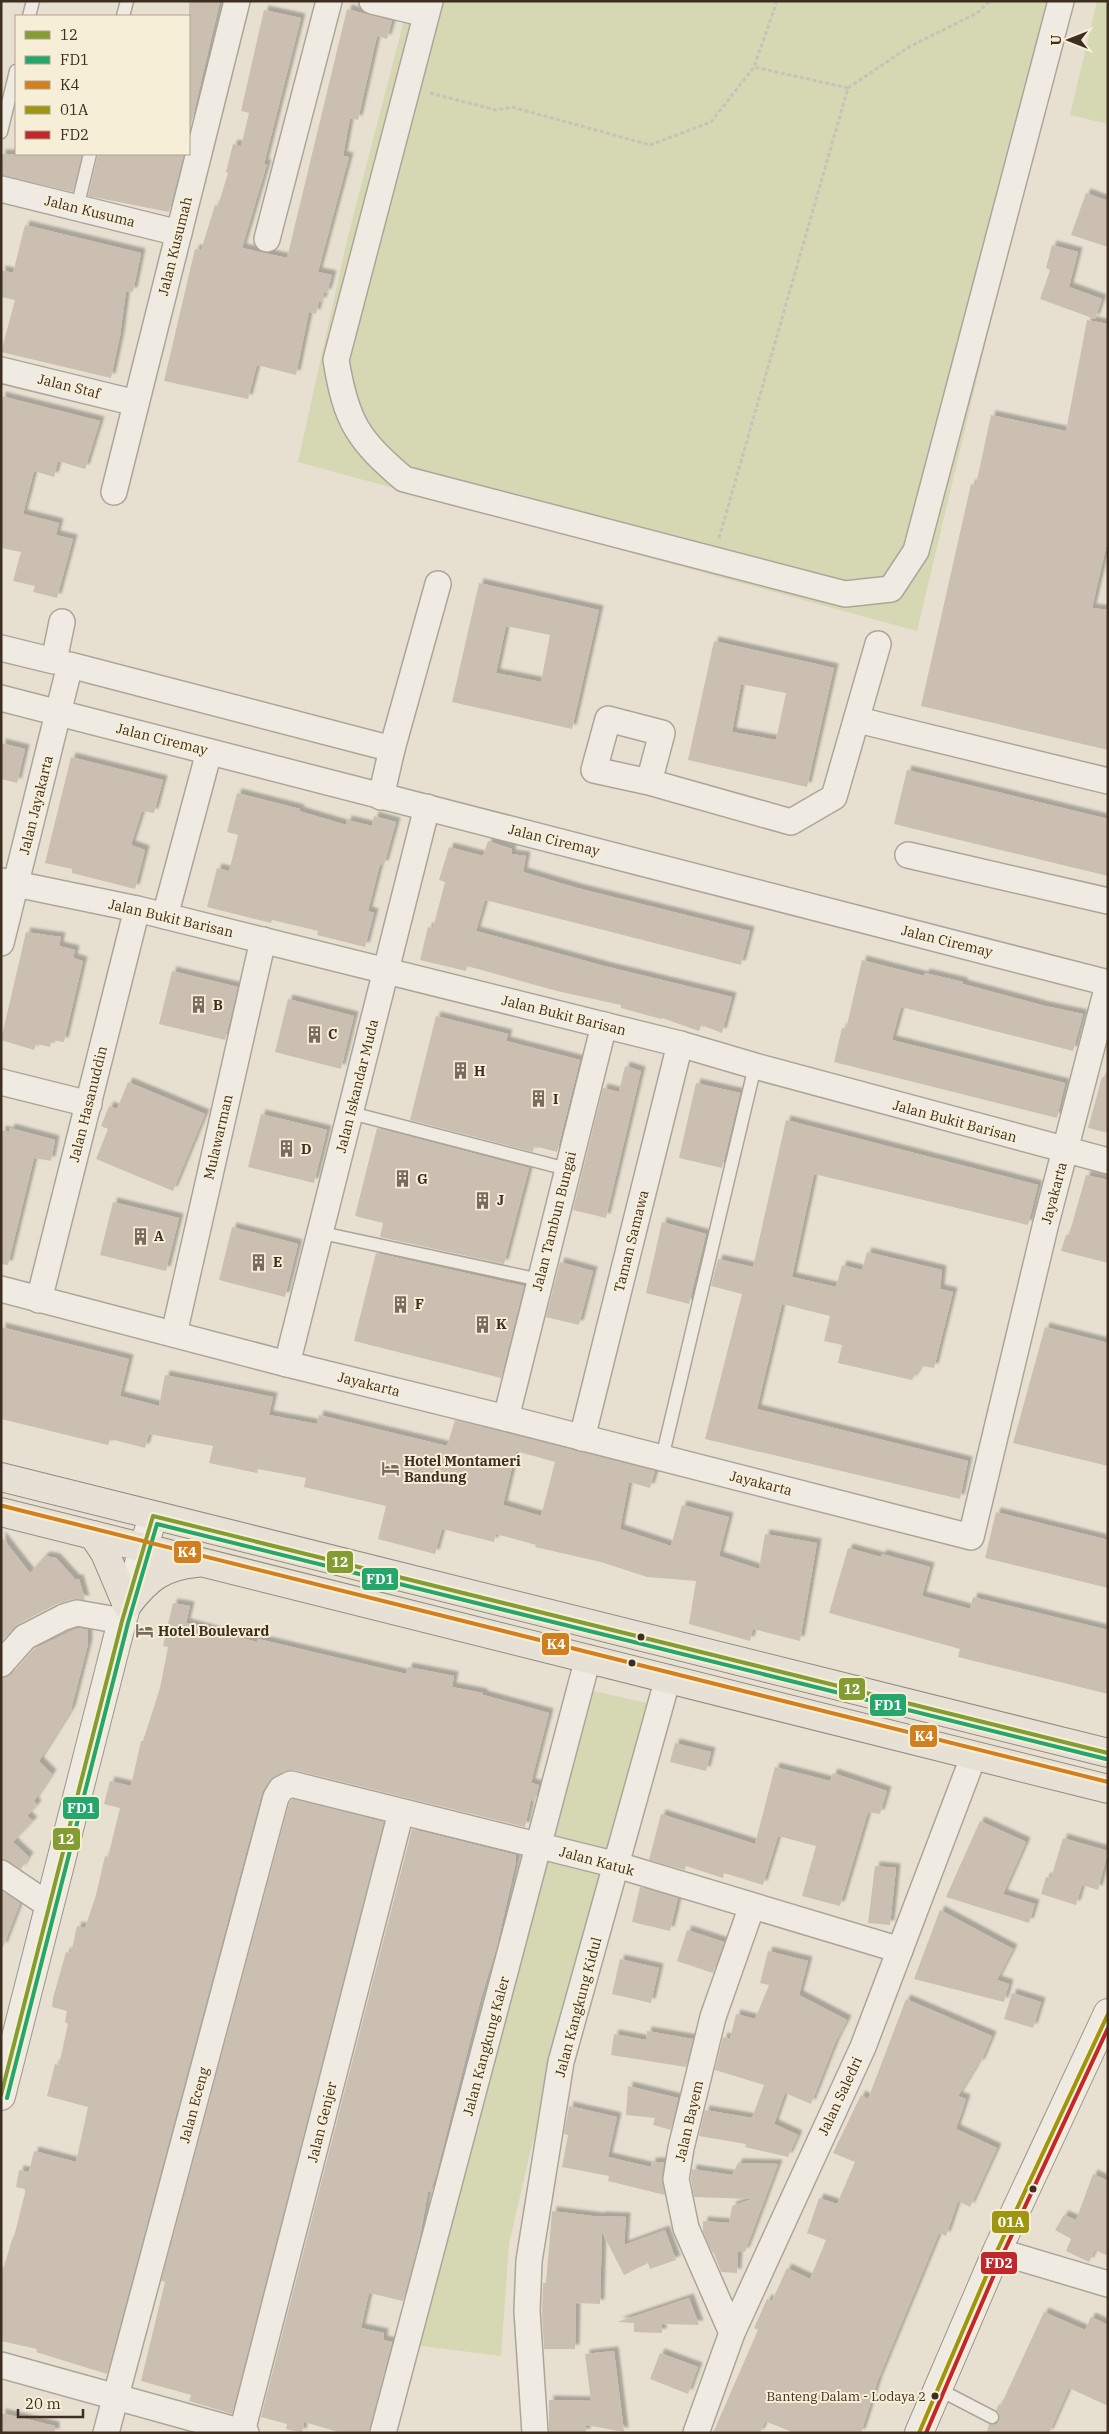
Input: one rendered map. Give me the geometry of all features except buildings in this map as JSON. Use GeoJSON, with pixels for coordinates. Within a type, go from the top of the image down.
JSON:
{"type":"FeatureCollection","features":[{"type":"Feature","properties":{"kind":"main road"},"geometry":{"type":"LineString","coordinates":[[1,1477],[1108,1753]]}},
{"type":"Feature","properties":{"kind":"main road"},"geometry":{"type":"LineString","coordinates":[[1,1512],[1108,1789]]}},
{"type":"Feature","properties":{"kind":"main road"},"geometry":{"type":"LineString","coordinates":[[93,1535],[105,1553],[125,1613]]}},
{"type":"Feature","properties":{"kind":"main road"},"geometry":{"type":"LineString","coordinates":[[125,1613],[143,1585],[161,1571],[184,1564],[208,1563]]}},
{"type":"Feature","properties":{"kind":"main road"},"geometry":{"type":"LineString","coordinates":[[1063,1778],[1092,1792],[1108,1807]]}},
{"type":"Feature","properties":{"kind":"street","name":"Jalan Kusumah"},"geometry":{"type":"LineString","coordinates":[[114,492],[237,1]]}},
{"type":"Feature","properties":{"kind":"street"},"geometry":{"type":"LineString","coordinates":[[267,239],[328,1]]}},
{"type":"Feature","properties":{"kind":"street"},"geometry":{"type":"LineString","coordinates":[[372,1],[428,8],[336,360],[342,396],[354,427],[377,456],[404,479],[845,594],[891,589],[916,551],[1061,1]]}},
{"type":"Feature","properties":{"kind":"street","name":"Jalan Kusuma"},"geometry":{"type":"LineString","coordinates":[[1,189],[178,233]]}},
{"type":"Feature","properties":{"kind":"street","name":"Jalan Staf"},"geometry":{"type":"LineString","coordinates":[[1,370],[136,403]]}},
{"type":"Feature","properties":{"kind":"street"},"geometry":{"type":"LineString","coordinates":[[381,797],[392,749],[438,584]]}},
{"type":"Feature","properties":{"kind":"street"},"geometry":{"type":"LineString","coordinates":[[1,648],[54,662],[62,622]]}},
{"type":"Feature","properties":{"kind":"street"},"geometry":{"type":"LineString","coordinates":[[649,782],[791,822],[834,797],[858,720],[878,644]]}},
{"type":"Feature","properties":{"kind":"street","name":"Jalan Jayakarta"},"geometry":{"type":"LineString","coordinates":[[1,943],[9,883],[59,713],[70,666],[392,749]]}},
{"type":"Feature","properties":{"kind":"street","name":"Jalan Ciremay"},"geometry":{"type":"LineString","coordinates":[[1,698],[1108,984]]}},
{"type":"Feature","properties":{"kind":"street"},"geometry":{"type":"LineString","coordinates":[[858,720],[1108,782]]}},
{"type":"Feature","properties":{"kind":"street"},"geometry":{"type":"LineString","coordinates":[[165,916],[209,752]]}},
{"type":"Feature","properties":{"kind":"street","name":"Jalan Iskandar Muda"},"geometry":{"type":"LineString","coordinates":[[287,1364],[322,1232],[385,970],[427,807]]}},
{"type":"Feature","properties":{"kind":"street"},"geometry":{"type":"LineString","coordinates":[[908,855],[1108,901]]}},
{"type":"Feature","properties":{"kind":"street","name":"Jalan Bukit Barisan"},"geometry":{"type":"LineString","coordinates":[[9,883],[137,909],[680,1044],[1065,1151],[1108,1161]]}},
{"type":"Feature","properties":{"kind":"street","name":"Jalan Hasanuddin"},"geometry":{"type":"LineString","coordinates":[[39,1300],[137,909]]}},
{"type":"Feature","properties":{"kind":"street","name":"Mulawarman"},"geometry":{"type":"LineString","coordinates":[[174,1334],[263,940]]}},
{"type":"Feature","properties":{"kind":"street","name":"Jayakarta"},"geometry":{"type":"LineString","coordinates":[[1,1289],[287,1364],[971,1537],[1065,1151],[1108,984]]}},
{"type":"Feature","properties":{"kind":"street","name":"Jalan Tambun Bungai"},"geometry":{"type":"LineString","coordinates":[[506,1418],[604,1025]]}},
{"type":"Feature","properties":{"kind":"street","name":"Taman Samawa"},"geometry":{"type":"LineString","coordinates":[[582,1438],[680,1044]]}},
{"type":"Feature","properties":{"kind":"street"},"geometry":{"type":"LineString","coordinates":[[1,1082],[89,1104]]}},
{"type":"Feature","properties":{"kind":"street"},"geometry":{"type":"LineString","coordinates":[[1,2096],[125,1613],[153,1516]]}},
{"type":"Feature","properties":{"kind":"street"},"geometry":{"type":"LineString","coordinates":[[1,1664],[24,1637],[64,1617],[77,1614],[125,1613]]}},
{"type":"Feature","properties":{"kind":"street","name":"Jalan Kangkung Kaler"},"geometry":{"type":"LineString","coordinates":[[382,2433],[540,1846],[588,1658]]}},
{"type":"Feature","properties":{"kind":"street","name":"Jalan Kangkung Kidul"},"geometry":{"type":"LineString","coordinates":[[535,2433],[527,2311],[529,2261],[561,2062],[668,1678]]}},
{"type":"Feature","properties":{"kind":"street","name":"Jalan Saledri"},"geometry":{"type":"LineString","coordinates":[[696,2433],[732,2333],[863,2047],[974,1755]]}},
{"type":"Feature","properties":{"kind":"street","name":"Jalan Katuk"},"geometry":{"type":"LineString","coordinates":[[290,1784],[617,1866],[900,1950]]}},
{"type":"Feature","properties":{"kind":"street","name":"Jalan Eceng"},"geometry":{"type":"LineString","coordinates":[[106,2433],[276,1797],[282,1789],[290,1784]]}},
{"type":"Feature","properties":{"kind":"street","name":"Jalan Genjer"},"geometry":{"type":"LineString","coordinates":[[244,2432],[401,1812]]}},
{"type":"Feature","properties":{"kind":"street"},"geometry":{"type":"LineString","coordinates":[[1,1873],[50,1906]]}},
{"type":"Feature","properties":{"kind":"street","name":"Jalan Bayem"},"geometry":{"type":"LineString","coordinates":[[732,2333],[686,2228],[676,2179],[681,2148],[713,2017],[752,1906]]}},
{"type":"Feature","properties":{"kind":"street"},"geometry":{"type":"LineString","coordinates":[[919,2433],[997,2251],[1108,2013]]}},
{"type":"Feature","properties":{"kind":"street"},"geometry":{"type":"LineString","coordinates":[[997,2251],[1108,2284]]}},
{"type":"Feature","properties":{"kind":"street"},"geometry":{"type":"LineString","coordinates":[[1,2365],[244,2432]]}},
{"type":"Feature","properties":{"kind":"lane"},"geometry":{"type":"LineString","coordinates":[[29,15],[33,1]]}},
{"type":"Feature","properties":{"kind":"lane"},"geometry":{"type":"LineString","coordinates":[[124,15],[127,1]]}},
{"type":"Feature","properties":{"kind":"lane"},"geometry":{"type":"LineString","coordinates":[[1,132],[15,74]]}},
{"type":"Feature","properties":{"kind":"lane"},"geometry":{"type":"LineString","coordinates":[[77,208],[90,155]]}},
{"type":"Feature","properties":{"kind":"lane"},"geometry":{"type":"LineString","coordinates":[[662,1458],[755,1066]]}},
{"type":"Feature","properties":{"kind":"lane"},"geometry":{"type":"LineString","coordinates":[[351,1113],[567,1169]]}},
{"type":"Feature","properties":{"kind":"lane"},"geometry":{"type":"LineString","coordinates":[[322,1232],[540,1280]]}},
{"type":"Feature","properties":{"kind":"lane"},"geometry":{"type":"LineString","coordinates":[[938,2389],[992,2417]]}},
{"type":"Feature","properties":{"kind":"path"},"geometry":{"type":"LineString","coordinates":[[408,87],[496,110],[512,108],[650,146],[711,122],[754,66],[777,1]]}},
{"type":"Feature","properties":{"kind":"path"},"geometry":{"type":"LineString","coordinates":[[713,560],[848,88],[907,48],[977,13],[990,1]]}},
{"type":"Feature","properties":{"kind":"path"},"geometry":{"type":"LineString","coordinates":[[754,66],[848,88]]}},
{"type":"Feature","properties":{"kind":"green space"},"geometry":{"type":"Polygon","coordinates":[[[409,1],[1067,1],[917,631],[298,462],[347,240],[409,1]]]}},
{"type":"Feature","properties":{"kind":"green space"},"geometry":{"type":"Polygon","coordinates":[[[1097,1],[1108,1],[1108,124],[1070,115],[1097,1]]]}},
{"type":"Feature","properties":{"kind":"green space"},"geometry":{"type":"Polygon","coordinates":[[[572,1686],[651,1704],[530,2153],[509,2244],[501,2356],[414,2345],[572,1686]]]}},
{"type":"Feature","properties":{"kind":"transit line","name":"K4"},"geometry":{"type":"LineString","coordinates":[[3,1506],[1108,1782]]}},
{"type":"Feature","properties":{"kind":"transit line","name":"12"},"geometry":{"type":"LineString","coordinates":[[1,2095],[122,1621],[153,1516],[1108,1753]]}},
{"type":"Feature","properties":{"kind":"transit line","name":"FD1"},"geometry":{"type":"LineString","coordinates":[[7,2098],[128,1623],[157,1524],[1106,1759]]}},
{"type":"Feature","properties":{"kind":"transit line","name":"01A"},"geometry":{"type":"LineString","coordinates":[[919,2433],[997,2251],[1108,2014]]}},
{"type":"Feature","properties":{"kind":"transit line","name":"FD2"},"geometry":{"type":"LineString","coordinates":[[926,2433],[1003,2254],[1108,2028]]}},
{"type":"Feature","properties":{"kind":"place","name":"B"},"geometry":{"type":"Point","coordinates":[199,1005]}},
{"type":"Feature","properties":{"kind":"place","name":"C"},"geometry":{"type":"Point","coordinates":[314,1034]}},
{"type":"Feature","properties":{"kind":"place","name":"H"},"geometry":{"type":"Point","coordinates":[460,1071]}},
{"type":"Feature","properties":{"kind":"place","name":"I"},"geometry":{"type":"Point","coordinates":[539,1099]}},
{"type":"Feature","properties":{"kind":"place","name":"D"},"geometry":{"type":"Point","coordinates":[287,1149]}},
{"type":"Feature","properties":{"kind":"place","name":"G"},"geometry":{"type":"Point","coordinates":[403,1179]}},
{"type":"Feature","properties":{"kind":"place","name":"J"},"geometry":{"type":"Point","coordinates":[483,1200]}},
{"type":"Feature","properties":{"kind":"place","name":"A"},"geometry":{"type":"Point","coordinates":[140,1236]}},
{"type":"Feature","properties":{"kind":"place","name":"E"},"geometry":{"type":"Point","coordinates":[259,1262]}},
{"type":"Feature","properties":{"kind":"place","name":"F"},"geometry":{"type":"Point","coordinates":[401,1304]}},
{"type":"Feature","properties":{"kind":"place","name":"K"},"geometry":{"type":"Point","coordinates":[482,1324]}},
{"type":"Feature","properties":{"kind":"place","name":"Hotel Montameri Bandung"},"geometry":{"type":"Point","coordinates":[390,1469]}},
{"type":"Feature","properties":{"kind":"place","name":"Hotel Boulevard"},"geometry":{"type":"Point","coordinates":[144,1631]}},
{"type":"Feature","properties":{"kind":"place","name":"Banteng Dalam - Lodaya 2"},"geometry":{"type":"Point","coordinates":[935,2396]}}]}
